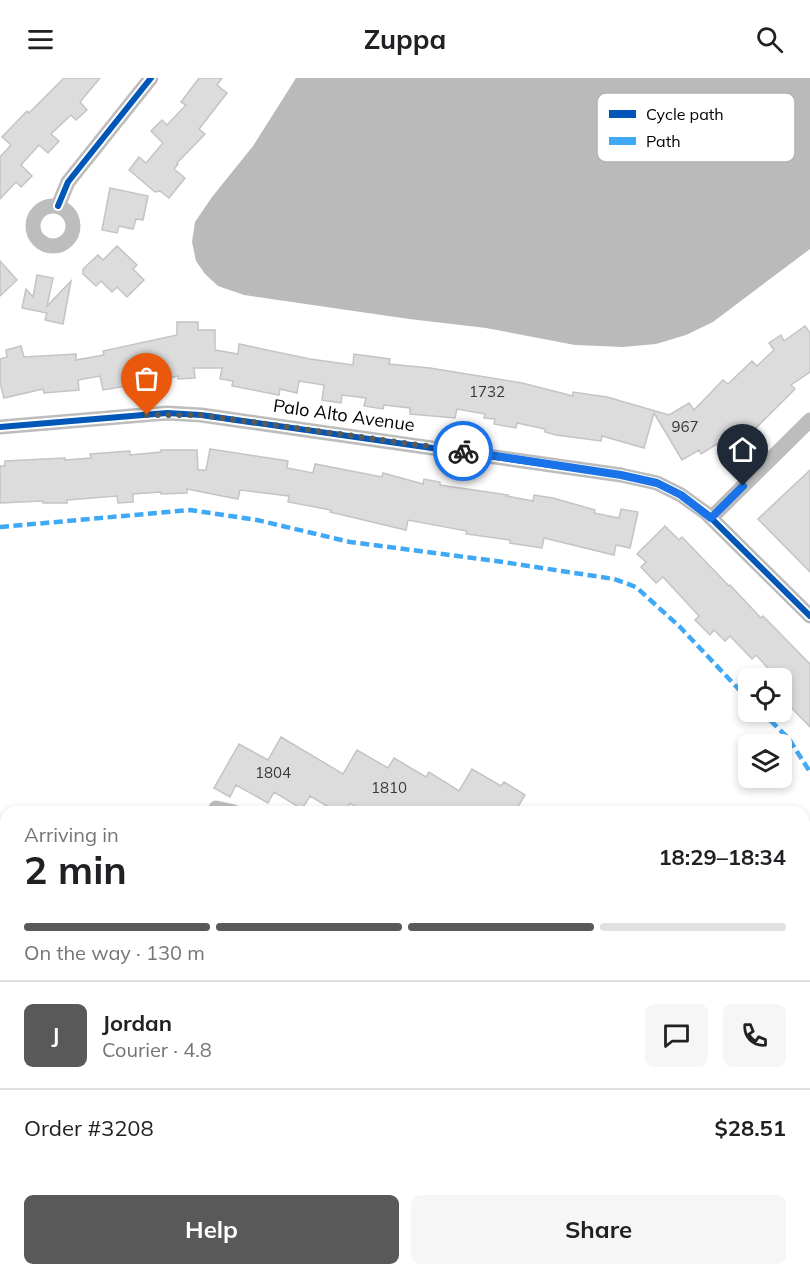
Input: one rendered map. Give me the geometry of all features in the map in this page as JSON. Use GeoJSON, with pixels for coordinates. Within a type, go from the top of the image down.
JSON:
{"type":"FeatureCollection","features":[{"type":"Feature","properties":{"kind":"street"},"geometry":{"type":"LineString","coordinates":[[58,206],[68,182],[151,78]]}},
{"type":"Feature","properties":{"kind":"street","name":"Palo Alto Avenue"},"geometry":{"type":"LineString","coordinates":[[0,427],[167,413],[201,415],[621,475],[657,483],[681,495],[711,518],[810,616]]}},
{"type":"Feature","properties":{"kind":"street"},"geometry":{"type":"LineString","coordinates":[[711,518],[810,420]]}},
{"type":"Feature","properties":{"kind":"shaded area"},"geometry":{"type":"Polygon","coordinates":[[[296,78],[810,78],[810,249],[713,322],[686,335],[656,344],[623,347],[575,345],[486,328],[244,295],[218,286],[205,274],[196,261],[192,242],[195,222],[253,146],[296,78]]]}},
{"type":"Feature","properties":{"kind":"building"},"geometry":{"type":"Polygon","coordinates":[[[64,78],[100,78],[80,102],[87,110],[76,120],[71,115],[51,134],[59,141],[48,153],[39,145],[21,165],[32,176],[21,187],[16,182],[0,199],[0,157],[11,145],[2,137],[64,78]]]}},
{"type":"Feature","properties":{"kind":"building"},"geometry":{"type":"Polygon","coordinates":[[[199,78],[222,78],[217,85],[227,93],[199,129],[205,134],[177,163],[174,169],[185,178],[169,198],[160,191],[155,192],[129,170],[139,157],[146,163],[163,143],[151,131],[162,120],[167,125],[186,105],[181,102],[199,78]]]}},
{"type":"Feature","properties":{"kind":"building"},"geometry":{"type":"Polygon","coordinates":[[[110,188],[148,196],[143,220],[136,219],[133,229],[119,226],[117,233],[102,230],[110,188]]]}},
{"type":"Feature","properties":{"kind":"building"},"geometry":{"type":"Polygon","coordinates":[[[117,246],[137,265],[133,269],[144,280],[127,297],[117,287],[112,292],[101,281],[96,286],[83,274],[83,269],[98,255],[103,260],[117,246]]]}},
{"type":"Feature","properties":{"kind":"building"},"geometry":{"type":"Polygon","coordinates":[[[0,261],[17,280],[0,296],[0,261]]]}},
{"type":"Feature","properties":{"kind":"building"},"geometry":{"type":"Polygon","coordinates":[[[37,275],[53,278],[47,306],[71,281],[63,324],[45,320],[47,313],[22,308],[26,289],[33,297],[37,275]]]}},
{"type":"Feature","properties":{"kind":"building"},"geometry":{"type":"Polygon","coordinates":[[[177,322],[198,322],[198,330],[215,330],[215,350],[238,354],[239,344],[310,359],[353,365],[354,354],[390,359],[389,364],[430,368],[522,383],[573,396],[573,392],[607,397],[669,415],[689,403],[694,410],[723,380],[728,384],[752,361],[757,366],[774,350],[769,343],[781,335],[784,341],[805,326],[810,333],[810,372],[791,385],[795,389],[750,434],[747,430],[736,442],[730,436],[701,454],[699,450],[682,460],[654,413],[644,448],[602,436],[601,441],[556,435],[545,432],[545,429],[517,423],[516,428],[494,424],[495,419],[484,418],[485,414],[457,409],[455,418],[410,414],[410,408],[384,405],[383,409],[364,406],[366,398],[342,395],[341,403],[322,400],[324,385],[299,381],[297,393],[280,389],[279,395],[232,386],[233,381],[220,379],[222,368],[194,368],[195,378],[178,379],[178,376],[138,386],[138,384],[103,390],[100,376],[78,380],[79,390],[44,393],[43,389],[4,398],[0,383],[0,359],[7,357],[6,350],[21,346],[24,357],[76,354],[76,360],[104,355],[103,351],[177,335],[177,322]]]}},
{"type":"Feature","properties":{"kind":"building"},"geometry":{"type":"Polygon","coordinates":[[[210,449],[288,461],[287,468],[313,473],[315,464],[382,477],[383,473],[423,484],[424,479],[440,482],[440,485],[533,501],[534,495],[553,498],[595,510],[594,513],[619,518],[621,509],[638,512],[630,548],[616,545],[614,555],[544,538],[542,548],[510,543],[510,540],[466,534],[467,531],[408,520],[406,530],[330,512],[331,510],[288,502],[289,496],[240,490],[238,499],[187,489],[187,493],[133,494],[133,502],[118,503],[117,496],[67,500],[67,503],[43,503],[43,501],[0,503],[0,466],[5,466],[5,461],[91,458],[90,454],[130,451],[130,455],[161,452],[161,450],[197,450],[198,470],[206,470],[210,449]]]}},
{"type":"Feature","properties":{"kind":"building"},"geometry":{"type":"Polygon","coordinates":[[[810,470],[810,572],[758,519],[810,470]]]}},
{"type":"Feature","properties":{"kind":"building"},"geometry":{"type":"Polygon","coordinates":[[[665,526],[679,540],[682,537],[761,618],[763,616],[810,664],[810,727],[792,708],[792,668],[768,668],[756,655],[752,659],[730,636],[725,641],[714,630],[710,635],[695,620],[699,616],[663,577],[656,583],[641,567],[646,562],[637,554],[665,526]]]}},
{"type":"Feature","properties":{"kind":"building"},"geometry":{"type":"Polygon","coordinates":[[[281,737],[343,774],[357,750],[388,768],[394,758],[426,777],[429,772],[459,791],[472,769],[501,786],[504,782],[525,795],[519,806],[355,806],[350,803],[348,806],[327,806],[310,796],[304,806],[297,806],[274,792],[268,803],[236,785],[230,797],[214,788],[239,744],[268,760],[281,737]]]}},
{"type":"Feature","properties":{"kind":"marked path"},"geometry":{"type":"LineString","coordinates":[[0,527],[190,510],[257,520],[350,542],[614,579],[636,587],[680,627],[738,688]]}},
{"type":"Feature","properties":{"kind":"marked path"},"geometry":{"type":"LineString","coordinates":[[772,722],[789,739],[810,772]]}},
{"type":"Feature","properties":{"kind":"cycle path"},"geometry":{"type":"LineString","coordinates":[[58,206],[68,182],[151,78]]}},
{"type":"Feature","properties":{"kind":"cycle path"},"geometry":{"type":"LineString","coordinates":[[0,427],[167,413],[201,415],[621,475],[657,483],[681,495],[706,513],[810,616]]}},
{"type":"Feature","properties":{"kind":"way so far"},"geometry":{"type":"LineString","coordinates":[[147,415],[167,413],[201,415],[463,451]]}},
{"type":"Feature","properties":{"kind":"route"},"geometry":{"type":"LineString","coordinates":[[463,451],[621,475],[657,483],[681,495],[711,518],[743,486]]}}]}
